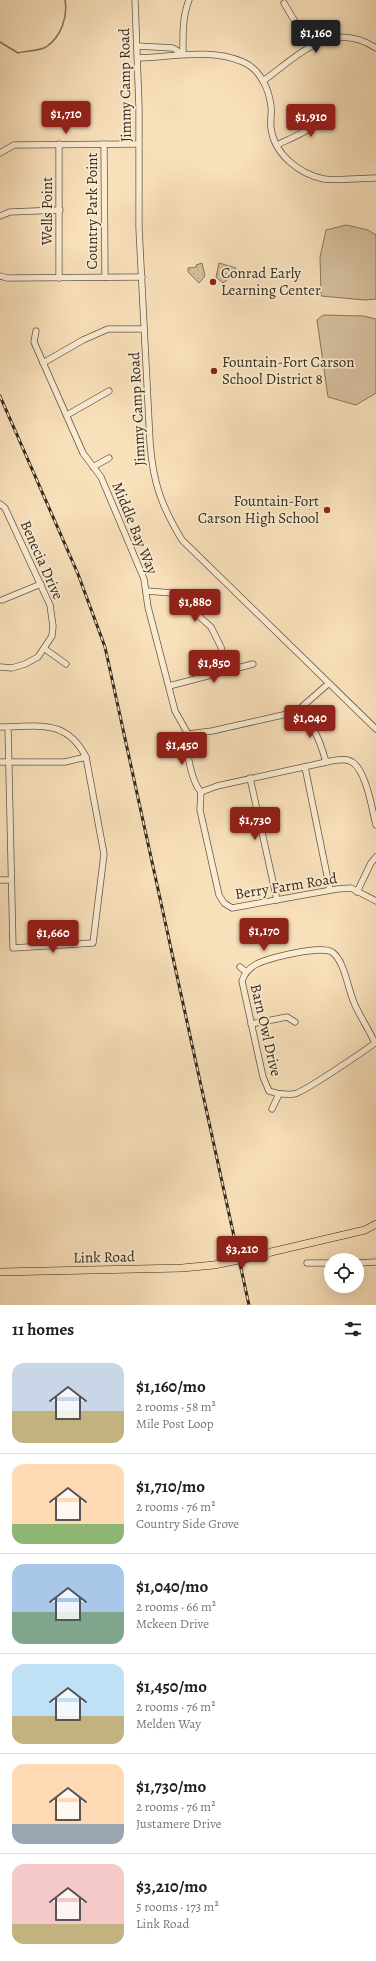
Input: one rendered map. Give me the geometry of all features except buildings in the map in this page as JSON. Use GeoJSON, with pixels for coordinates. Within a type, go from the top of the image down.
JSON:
{"type":"FeatureCollection","features":[{"type":"Feature","properties":{"kind":"main road","name":"Link Road"},"geometry":{"type":"LineString","coordinates":[[0,1272],[182,1268],[208,1266],[265,1255],[271,1252],[364,1230],[376,1224]]}},
{"type":"Feature","properties":{"kind":"street","name":"Jimmy Camp Road"},"geometry":{"type":"LineString","coordinates":[[135,0],[138,58],[138,144],[144,329],[152,469],[158,492],[166,514],[182,540],[328,684],[376,729]]}},
{"type":"Feature","properties":{"kind":"street"},"geometry":{"type":"LineString","coordinates":[[183,54],[184,12],[189,0]]}},
{"type":"Feature","properties":{"kind":"street"},"geometry":{"type":"LineString","coordinates":[[284,3],[310,47]]}},
{"type":"Feature","properties":{"kind":"street"},"geometry":{"type":"LineString","coordinates":[[263,81],[310,47],[324,39],[343,36],[363,40],[376,48]]}},
{"type":"Feature","properties":{"kind":"street"},"geometry":{"type":"LineString","coordinates":[[137,46],[174,48],[183,54]]}},
{"type":"Feature","properties":{"kind":"street"},"geometry":{"type":"LineString","coordinates":[[138,58],[183,54],[221,56],[244,62],[258,74],[269,94],[272,108],[271,128],[277,145],[286,160],[312,175],[325,179],[376,178]]}},
{"type":"Feature","properties":{"kind":"street"},"geometry":{"type":"LineString","coordinates":[[277,145],[308,129],[324,118],[326,113]]}},
{"type":"Feature","properties":{"kind":"street","name":"Wells Point"},"geometry":{"type":"LineString","coordinates":[[59,144],[59,278]]}},
{"type":"Feature","properties":{"kind":"street","name":"Country Park Point"},"geometry":{"type":"LineString","coordinates":[[104,144],[105,277]]}},
{"type":"Feature","properties":{"kind":"street"},"geometry":{"type":"LineString","coordinates":[[0,153],[14,145],[138,144]]}},
{"type":"Feature","properties":{"kind":"street"},"geometry":{"type":"LineString","coordinates":[[0,216],[10,212],[60,210]]}},
{"type":"Feature","properties":{"kind":"street"},"geometry":{"type":"LineString","coordinates":[[0,276],[7,278],[142,277]]}},
{"type":"Feature","properties":{"kind":"street"},"geometry":{"type":"LineString","coordinates":[[44,364],[83,340],[108,329],[144,329]]}},
{"type":"Feature","properties":{"kind":"street","name":"Middle Bay Way"},"geometry":{"type":"LineString","coordinates":[[36,331],[34,342],[83,453],[101,477],[141,572],[148,607],[175,711],[188,734]]}},
{"type":"Feature","properties":{"kind":"street"},"geometry":{"type":"LineString","coordinates":[[67,415],[109,391]]}},
{"type":"Feature","properties":{"kind":"street"},"geometry":{"type":"LineString","coordinates":[[93,467],[109,458]]}},
{"type":"Feature","properties":{"kind":"street","name":"Benecia Drive"},"geometry":{"type":"LineString","coordinates":[[0,504],[5,508],[41,584],[50,605],[53,626],[52,636],[45,649],[38,657],[25,664],[12,668],[0,667]]}},
{"type":"Feature","properties":{"kind":"street"},"geometry":{"type":"LineString","coordinates":[[2,600],[41,584]]}},
{"type":"Feature","properties":{"kind":"street"},"geometry":{"type":"LineString","coordinates":[[146,591],[173,593],[211,627],[221,647],[227,672]]}},
{"type":"Feature","properties":{"kind":"street"},"geometry":{"type":"LineString","coordinates":[[45,649],[66,664]]}},
{"type":"Feature","properties":{"kind":"street"},"geometry":{"type":"LineString","coordinates":[[169,686],[253,664]]}},
{"type":"Feature","properties":{"kind":"street"},"geometry":{"type":"LineString","coordinates":[[328,684],[296,712],[212,731],[188,734],[186,744],[196,787],[201,792],[217,786],[305,766],[344,760],[351,761],[358,766],[367,790],[376,825]]}},
{"type":"Feature","properties":{"kind":"street"},"geometry":{"type":"LineString","coordinates":[[296,712],[305,718],[318,736],[326,762]]}},
{"type":"Feature","properties":{"kind":"street"},"geometry":{"type":"LineString","coordinates":[[0,727],[8,727],[56,728],[70,734],[80,745],[86,757],[104,854],[92,943],[13,948],[8,727]]}},
{"type":"Feature","properties":{"kind":"street"},"geometry":{"type":"LineString","coordinates":[[0,762],[65,762],[86,757]]}},
{"type":"Feature","properties":{"kind":"street"},"geometry":{"type":"LineString","coordinates":[[305,766],[330,890]]}},
{"type":"Feature","properties":{"kind":"street"},"geometry":{"type":"LineString","coordinates":[[250,778],[277,900]]}},
{"type":"Feature","properties":{"kind":"street","name":"Berry Farm Road"},"geometry":{"type":"LineString","coordinates":[[201,792],[200,810],[219,895],[224,903],[232,908],[241,908],[330,890],[350,888],[376,901]]}},
{"type":"Feature","properties":{"kind":"street"},"geometry":{"type":"LineString","coordinates":[[357,892],[371,863],[376,858]]}},
{"type":"Feature","properties":{"kind":"street"},"geometry":{"type":"LineString","coordinates":[[0,880],[11,880]]}},
{"type":"Feature","properties":{"kind":"street","name":"Barn Owl Drive"},"geometry":{"type":"LineString","coordinates":[[320,949],[332,952],[340,964],[354,1004],[376,1042],[295,1094],[279,1094],[269,1091],[263,1077],[242,981],[245,971],[254,965],[276,957],[320,949]]}},
{"type":"Feature","properties":{"kind":"street"},"geometry":{"type":"LineString","coordinates":[[240,967],[245,971]]}},
{"type":"Feature","properties":{"kind":"street"},"geometry":{"type":"LineString","coordinates":[[251,1024],[287,1017],[295,1022]]}},
{"type":"Feature","properties":{"kind":"street"},"geometry":{"type":"LineString","coordinates":[[272,1109],[279,1094]]}},
{"type":"Feature","properties":{"kind":"street"},"geometry":{"type":"LineString","coordinates":[[364,1263],[376,1262]]}},
{"type":"Feature","properties":{"kind":"street"},"geometry":{"type":"LineString","coordinates":[[307,1263],[324,1263]]}},
{"type":"Feature","properties":{"kind":"shaded area"},"geometry":{"type":"Polygon","coordinates":[[[346,225],[368,230],[376,235],[376,299],[365,300],[321,296],[320,257],[326,230],[346,225]]]}},
{"type":"Feature","properties":{"kind":"shaded area"},"geometry":{"type":"Polygon","coordinates":[[[202,263],[205,276],[199,283],[188,272],[188,268],[197,267],[196,265],[202,263]]]}},
{"type":"Feature","properties":{"kind":"shaded area"},"geometry":{"type":"Polygon","coordinates":[[[219,263],[236,268],[231,277],[223,283],[216,277],[219,263]]]}},
{"type":"Feature","properties":{"kind":"shaded area"},"geometry":{"type":"Polygon","coordinates":[[[323,315],[363,316],[376,319],[376,393],[356,405],[328,397],[317,320],[323,315]]]}},
{"type":"Feature","properties":{"kind":"waterway"},"geometry":{"type":"LineString","coordinates":[[0,42],[18,53],[46,47],[56,38],[62,26],[66,6],[65,0]]}},
{"type":"Feature","properties":{"kind":"railway"},"geometry":{"type":"LineString","coordinates":[[0,396],[78,574],[105,647],[249,1305]]}},
{"type":"Feature","properties":{"kind":"place","name":"Conrad Early Learning Center"},"geometry":{"type":"Point","coordinates":[213,282]}},
{"type":"Feature","properties":{"kind":"place","name":"Fountain-Fort Carson School District 8"},"geometry":{"type":"Point","coordinates":[214,371]}},
{"type":"Feature","properties":{"kind":"place","name":"Fountain-Fort Carson High School"},"geometry":{"type":"Point","coordinates":[327,510]}}]}
